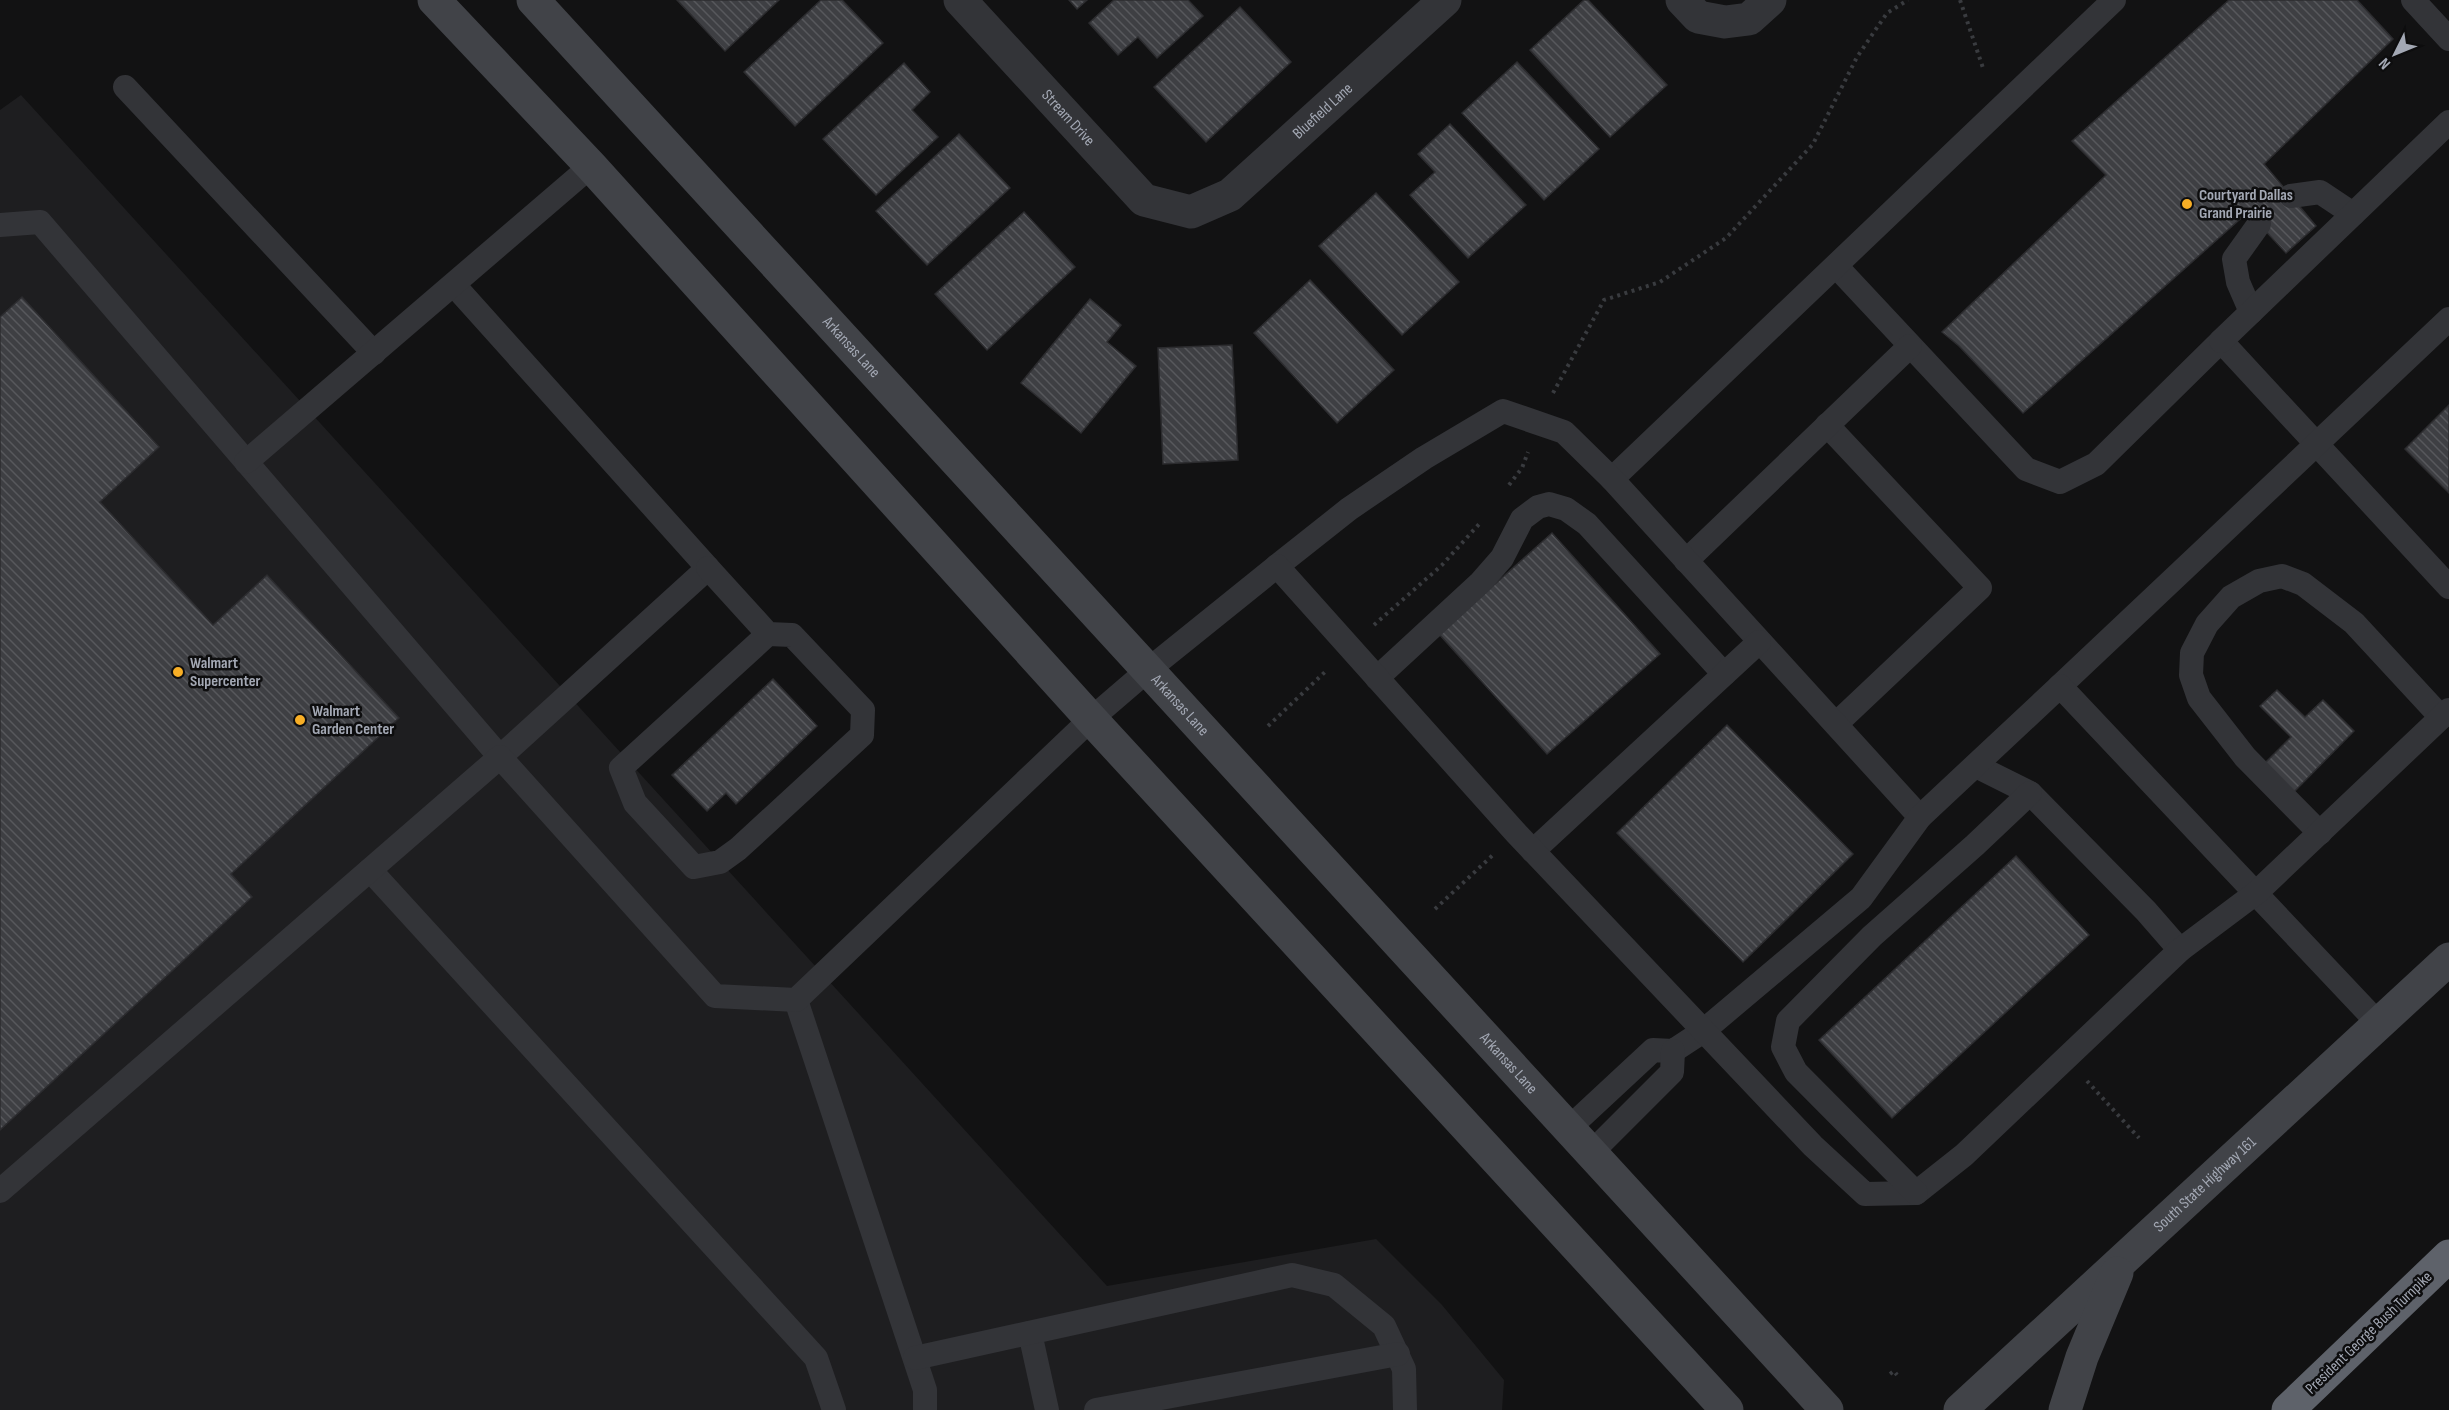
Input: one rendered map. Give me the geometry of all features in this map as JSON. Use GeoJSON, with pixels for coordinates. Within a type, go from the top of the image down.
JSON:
{"type":"FeatureCollection","features":[{"type":"Feature","properties":{"kind":"highway","name":"President George Bush Turnpike"},"geometry":{"type":"LineString","coordinates":[[2288,1410],[2449,1257]]}},
{"type":"Feature","properties":{"kind":"main road"},"geometry":{"type":"LineString","coordinates":[[434,0],[591,166],[1091,719],[1727,1410]]}},
{"type":"Feature","properties":{"kind":"main road","name":"Arkansas Lane"},"geometry":{"type":"LineString","coordinates":[[533,0],[1827,1410]]}},
{"type":"Feature","properties":{"kind":"main road","name":"South State Highway 161"},"geometry":{"type":"LineString","coordinates":[[1960,1410],[2449,959]]}},
{"type":"Feature","properties":{"kind":"main road"},"geometry":{"type":"LineString","coordinates":[[2065,1410],[2082,1357],[2121,1263]]}},
{"type":"Feature","properties":{"kind":"street","name":"Stream Drive"},"geometry":{"type":"LineString","coordinates":[[960,0],[1144,200],[1191,212]]}},
{"type":"Feature","properties":{"kind":"street","name":"Bluefield Lane"},"geometry":{"type":"LineString","coordinates":[[1191,212],[1230,195],[1445,0]]}},
{"type":"Feature","properties":{"kind":"street"},"geometry":{"type":"LineString","coordinates":[[1682,0],[1698,17],[1725,22],[1749,19],[1770,0]]}},
{"type":"Feature","properties":{"kind":"lane"},"geometry":{"type":"LineString","coordinates":[[1612,479],[2114,0]]}},
{"type":"Feature","properties":{"kind":"lane"},"geometry":{"type":"LineString","coordinates":[[2413,0],[2449,39]]}},
{"type":"Feature","properties":{"kind":"lane"},"geometry":{"type":"LineString","coordinates":[[125,87],[374,353]]}},
{"type":"Feature","properties":{"kind":"lane"},"geometry":{"type":"LineString","coordinates":[[1836,266],[2026,468],[2060,482],[2096,464],[2449,122]]}},
{"type":"Feature","properties":{"kind":"lane"},"geometry":{"type":"LineString","coordinates":[[246,462],[591,166]]}},
{"type":"Feature","properties":{"kind":"lane"},"geometry":{"type":"LineString","coordinates":[[2291,196],[2320,192],[2353,214]]}},
{"type":"Feature","properties":{"kind":"lane"},"geometry":{"type":"LineString","coordinates":[[0,225],[40,222],[500,757],[715,996],[796,1000],[1091,719],[1148,670],[1349,509],[1424,458],[1503,411],[1564,432],[1612,479],[1920,817]]}},
{"type":"Feature","properties":{"kind":"lane"},"geometry":{"type":"LineString","coordinates":[[2251,312],[2238,282],[2234,259],[2259,224]]}},
{"type":"Feature","properties":{"kind":"lane"},"geometry":{"type":"LineString","coordinates":[[454,285],[768,634],[792,635],[862,710],[862,735],[738,849],[720,862],[694,867],[635,803],[621,768],[768,634]]}},
{"type":"Feature","properties":{"kind":"lane"},"geometry":{"type":"LineString","coordinates":[[1568,1129],[1653,1050],[1673,1051],[1702,1032],[1861,898],[1920,817],[2449,319]]}},
{"type":"Feature","properties":{"kind":"lane"},"geometry":{"type":"LineString","coordinates":[[2221,341],[2449,587]]}},
{"type":"Feature","properties":{"kind":"lane"},"geometry":{"type":"LineString","coordinates":[[1686,561],[1910,346]]}},
{"type":"Feature","properties":{"kind":"lane"},"geometry":{"type":"LineString","coordinates":[[1827,425],[1980,588],[1836,724]]}},
{"type":"Feature","properties":{"kind":"lane"},"geometry":{"type":"LineString","coordinates":[[1377,678],[1481,582],[1502,558],[1522,519],[1538,507],[1549,504],[1566,509],[1587,524],[1724,674]]}},
{"type":"Feature","properties":{"kind":"lane"},"geometry":{"type":"LineString","coordinates":[[1276,566],[1516,833],[1702,1032],[1813,1146],[1865,1194],[1916,1193],[1964,1155],[2180,950],[2256,893],[2320,833],[2445,713],[2354,623],[2302,584],[2282,576],[2259,580],[2231,597],[2207,624],[2192,653],[2192,675],[2199,698],[2245,757],[2320,833]]}},
{"type":"Feature","properties":{"kind":"lane"},"geometry":{"type":"LineString","coordinates":[[0,1191],[500,757],[708,568]]}},
{"type":"Feature","properties":{"kind":"lane"},"geometry":{"type":"LineString","coordinates":[[1533,851],[1759,642]]}},
{"type":"Feature","properties":{"kind":"lane"},"geometry":{"type":"LineString","coordinates":[[2060,686],[2379,1024]]}},
{"type":"Feature","properties":{"kind":"lane"},"geometry":{"type":"LineString","coordinates":[[1976,765],[2030,793],[2146,911],[2180,950]]}},
{"type":"Feature","properties":{"kind":"lane"},"geometry":{"type":"LineString","coordinates":[[1916,1193],[1796,1072],[1783,1047],[1788,1021],[1872,936],[2030,793]]}},
{"type":"Feature","properties":{"kind":"lane"},"geometry":{"type":"LineString","coordinates":[[370,870],[816,1358],[834,1410]]}},
{"type":"Feature","properties":{"kind":"lane"},"geometry":{"type":"LineString","coordinates":[[796,1000],[915,1358],[925,1390],[925,1410]]}},
{"type":"Feature","properties":{"kind":"lane"},"geometry":{"type":"LineString","coordinates":[[1592,1153],[1672,1072],[1673,1051]]}},
{"type":"Feature","properties":{"kind":"lane"},"geometry":{"type":"LineString","coordinates":[[915,1358],[1292,1275],[1334,1285],[1384,1326],[1404,1370],[1405,1410]]}},
{"type":"Feature","properties":{"kind":"lane"},"geometry":{"type":"LineString","coordinates":[[1030,1333],[1047,1410]]}},
{"type":"Feature","properties":{"kind":"lane"},"geometry":{"type":"LineString","coordinates":[[1096,1410],[1398,1354]]}},
{"type":"Feature","properties":{"kind":"path"},"geometry":{"type":"LineString","coordinates":[[1554,393],[1604,300],[1660,282],[1726,238],[1814,144],[1857,57],[1887,13],[1908,0]]}},
{"type":"Feature","properties":{"kind":"path"},"geometry":{"type":"LineString","coordinates":[[1960,0],[1983,68]]}},
{"type":"Feature","properties":{"kind":"path"},"geometry":{"type":"LineString","coordinates":[[1502,494],[1522,468],[1529,449]]}},
{"type":"Feature","properties":{"kind":"path"},"geometry":{"type":"LineString","coordinates":[[1371,628],[1442,565],[1483,520]]}},
{"type":"Feature","properties":{"kind":"path"},"geometry":{"type":"LineString","coordinates":[[1268,726],[1331,667]]}},
{"type":"Feature","properties":{"kind":"path"},"geometry":{"type":"LineString","coordinates":[[1435,909],[1516,833]]}},
{"type":"Feature","properties":{"kind":"path"},"geometry":{"type":"LineString","coordinates":[[2085,1079],[2139,1138]]}},
{"type":"Feature","properties":{"kind":"path"},"geometry":{"type":"LineString","coordinates":[[1890,1374],[1893,1371],[1897,1375]]}},
{"type":"Feature","properties":{"kind":"shaded area"},"geometry":{"type":"Polygon","coordinates":[[[21,95],[1107,1286],[1376,1239],[1442,1305],[1504,1380],[1502,1410],[0,1410],[0,110],[21,95]]]}},
{"type":"Feature","properties":{"kind":"building"},"geometry":{"type":"Polygon","coordinates":[[[677,0],[779,0],[725,51],[677,0]]]}},
{"type":"Feature","properties":{"kind":"building"},"geometry":{"type":"Polygon","coordinates":[[[821,0],[842,0],[883,43],[795,126],[744,72],[821,0]]]}},
{"type":"Feature","properties":{"kind":"building"},"geometry":{"type":"Polygon","coordinates":[[[1069,0],[1087,0],[1077,9],[1069,0]]]}},
{"type":"Feature","properties":{"kind":"building"},"geometry":{"type":"Polygon","coordinates":[[[1114,0],[1188,0],[1203,16],[1157,58],[1138,37],[1118,55],[1089,23],[1114,0]]]}},
{"type":"Feature","properties":{"kind":"building"},"geometry":{"type":"Polygon","coordinates":[[[1584,0],[1588,0],[1667,85],[1610,137],[1530,50],[1584,0]]]}},
{"type":"Feature","properties":{"kind":"building","name":"Courtyard Dallas Grand Prairie"},"geometry":{"type":"Polygon","coordinates":[[[2229,0],[2357,0],[2393,39],[2264,164],[2316,226],[2286,253],[2248,212],[2023,413],[1959,346],[1942,332],[2106,175],[2072,141],[2229,0]]]}},
{"type":"Feature","properties":{"kind":"building"},"geometry":{"type":"Polygon","coordinates":[[[1240,7],[1291,62],[1206,142],[1154,87],[1240,7]]]}},
{"type":"Feature","properties":{"kind":"building"},"geometry":{"type":"Polygon","coordinates":[[[1517,62],[1599,149],[1544,200],[1462,113],[1517,62]]]}},
{"type":"Feature","properties":{"kind":"building"},"geometry":{"type":"Polygon","coordinates":[[[904,63],[930,92],[912,110],[938,137],[876,195],[823,139],[904,63]]]}},
{"type":"Feature","properties":{"kind":"building"},"geometry":{"type":"Polygon","coordinates":[[[1450,124],[1526,205],[1468,258],[1410,195],[1435,172],[1418,154],[1450,124]]]}},
{"type":"Feature","properties":{"kind":"building"},"geometry":{"type":"Polygon","coordinates":[[[959,134],[1010,188],[927,265],[876,211],[959,134]]]}},
{"type":"Feature","properties":{"kind":"building"},"geometry":{"type":"Polygon","coordinates":[[[1376,193],[1459,282],[1402,335],[1319,246],[1376,193]]]}},
{"type":"Feature","properties":{"kind":"building"},"geometry":{"type":"Polygon","coordinates":[[[1024,212],[1075,267],[987,350],[935,294],[1024,212]]]}},
{"type":"Feature","properties":{"kind":"building"},"geometry":{"type":"Polygon","coordinates":[[[1310,280],[1394,370],[1337,423],[1254,333],[1310,280]]]}},
{"type":"Feature","properties":{"kind":"building","name":"Walmart Supercenter"},"geometry":{"type":"Polygon","coordinates":[[[22,297],[159,447],[100,502],[213,625],[267,575],[399,718],[231,874],[252,897],[0,1130],[0,317],[22,297]]]}},
{"type":"Feature","properties":{"kind":"building"},"geometry":{"type":"Polygon","coordinates":[[[1090,299],[1121,325],[1107,342],[1136,366],[1081,433],[1021,383],[1090,299]]]}},
{"type":"Feature","properties":{"kind":"building"},"geometry":{"type":"Polygon","coordinates":[[[1232,345],[1238,460],[1163,464],[1158,348],[1232,345]]]}},
{"type":"Feature","properties":{"kind":"building"},"geometry":{"type":"Polygon","coordinates":[[[2449,405],[2449,493],[2405,449],[2449,405]]]}},
{"type":"Feature","properties":{"kind":"building"},"geometry":{"type":"Polygon","coordinates":[[[1552,533],[1660,654],[1547,754],[1439,634],[1552,533]]]}},
{"type":"Feature","properties":{"kind":"building"},"geometry":{"type":"Polygon","coordinates":[[[773,679],[817,726],[736,804],[726,793],[707,811],[672,775],[773,679]]]}},
{"type":"Feature","properties":{"kind":"building"},"geometry":{"type":"Polygon","coordinates":[[[2277,690],[2305,717],[2323,700],[2354,731],[2290,796],[2261,767],[2291,737],[2260,706],[2277,690]]]}},
{"type":"Feature","properties":{"kind":"building"},"geometry":{"type":"Polygon","coordinates":[[[1727,725],[1853,854],[1743,962],[1617,833],[1727,725]]]}},
{"type":"Feature","properties":{"kind":"building"},"geometry":{"type":"Polygon","coordinates":[[[2016,856],[2089,935],[1892,1118],[1819,1040],[2016,856]]]}},
{"type":"Feature","properties":{"kind":"place","name":"Courtyard Dallas Grand Prairie"},"geometry":{"type":"Point","coordinates":[2187,204]}},
{"type":"Feature","properties":{"kind":"place","name":"Walmart Supercenter"},"geometry":{"type":"Point","coordinates":[178,672]}},
{"type":"Feature","properties":{"kind":"place","name":"Walmart Garden Center"},"geometry":{"type":"Point","coordinates":[300,720]}}]}
